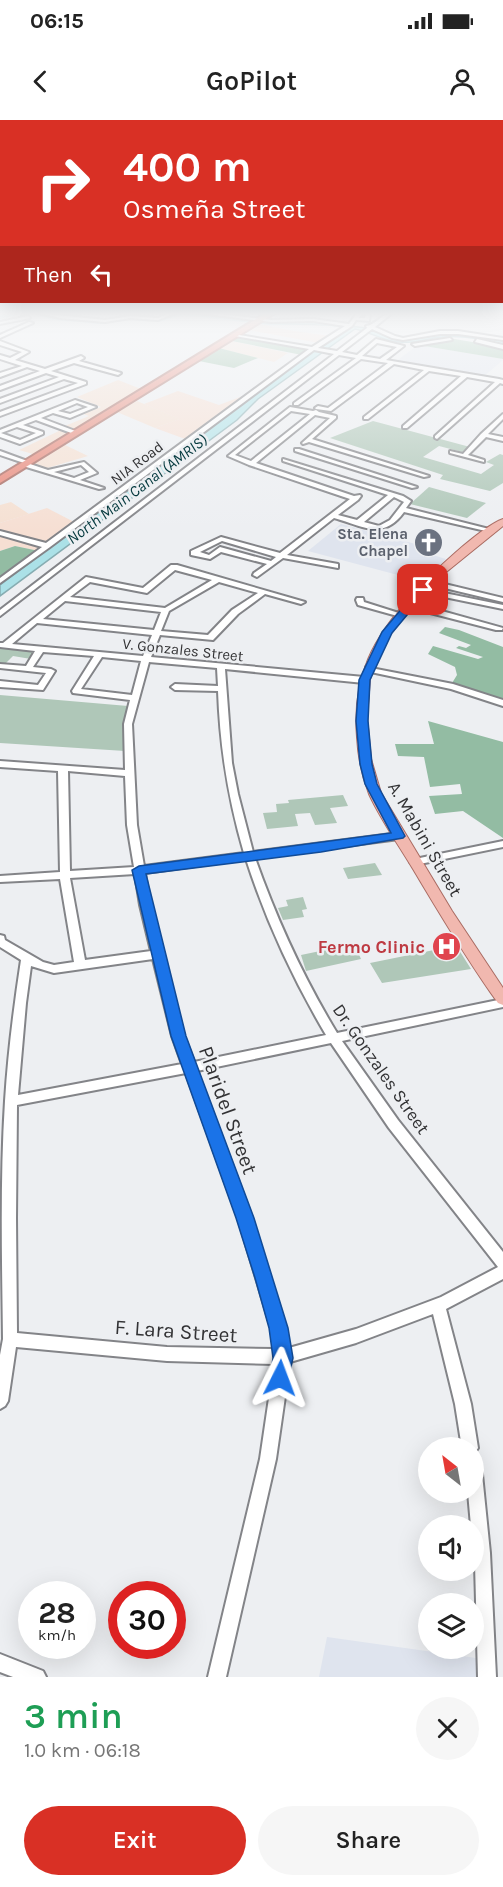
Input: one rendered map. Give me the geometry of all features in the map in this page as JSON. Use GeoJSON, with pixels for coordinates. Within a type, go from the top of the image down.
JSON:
{"type":"FeatureCollection","features":[{"type":"Feature","properties":{"kind":"highway"},"geometry":{"type":"LineString","coordinates":[[0,480],[153,386]]}},
{"type":"Feature","properties":{"kind":"main road","name":"A. Mabini Street"},"geometry":{"type":"LineString","coordinates":[[503,522],[456,557],[410,605],[381,642],[364,680],[362,721],[366,764],[371,784],[441,906],[503,1001]]}},
{"type":"Feature","properties":{"kind":"street"},"geometry":{"type":"LineString","coordinates":[[0,403],[43,386]]}},
{"type":"Feature","properties":{"kind":"street"},"geometry":{"type":"LineString","coordinates":[[0,414],[77,386]]}},
{"type":"Feature","properties":{"kind":"street","name":"NIA Road"},"geometry":{"type":"LineString","coordinates":[[0,581],[264,386]]}},
{"type":"Feature","properties":{"kind":"street"},"geometry":{"type":"LineString","coordinates":[[0,614],[295,386]]}},
{"type":"Feature","properties":{"kind":"street"},"geometry":{"type":"LineString","coordinates":[[272,471],[334,417],[296,404],[321,386]]}},
{"type":"Feature","properties":{"kind":"street"},"geometry":{"type":"LineString","coordinates":[[356,499],[231,456],[290,409],[329,410],[362,386]]}},
{"type":"Feature","properties":{"kind":"street"},"geometry":{"type":"LineString","coordinates":[[366,418],[407,386]]}},
{"type":"Feature","properties":{"kind":"street"},"geometry":{"type":"LineString","coordinates":[[405,427],[453,386]]}},
{"type":"Feature","properties":{"kind":"street"},"geometry":{"type":"LineString","coordinates":[[437,436],[497,386]]}},
{"type":"Feature","properties":{"kind":"street"},"geometry":{"type":"LineString","coordinates":[[249,396],[275,402]]}},
{"type":"Feature","properties":{"kind":"street"},"geometry":{"type":"LineString","coordinates":[[0,433],[77,401],[93,407],[70,416],[54,411]]}},
{"type":"Feature","properties":{"kind":"street"},"geometry":{"type":"LineString","coordinates":[[0,403],[21,412]]}},
{"type":"Feature","properties":{"kind":"street"},"geometry":{"type":"LineString","coordinates":[[251,464],[315,409]]}},
{"type":"Feature","properties":{"kind":"street"},"geometry":{"type":"LineString","coordinates":[[28,415],[76,433]]}},
{"type":"Feature","properties":{"kind":"street"},"geometry":{"type":"LineString","coordinates":[[464,456],[503,416]]}},
{"type":"Feature","properties":{"kind":"street"},"geometry":{"type":"LineString","coordinates":[[0,433],[20,442],[41,433],[17,425]]}},
{"type":"Feature","properties":{"kind":"street"},"geometry":{"type":"LineString","coordinates":[[483,435],[503,439]]}},
{"type":"Feature","properties":{"kind":"street"},"geometry":{"type":"LineString","coordinates":[[308,440],[426,476],[401,497]]}},
{"type":"Feature","properties":{"kind":"street"},"geometry":{"type":"LineString","coordinates":[[297,450],[414,487]]}},
{"type":"Feature","properties":{"kind":"street"},"geometry":{"type":"LineString","coordinates":[[452,452],[482,460]]}},
{"type":"Feature","properties":{"kind":"street"},"geometry":{"type":"LineString","coordinates":[[0,453],[26,464],[101,488]]}},
{"type":"Feature","properties":{"kind":"street"},"geometry":{"type":"LineString","coordinates":[[285,460],[393,494],[408,501],[388,526],[379,528],[334,516]]}},
{"type":"Feature","properties":{"kind":"street"},"geometry":{"type":"LineString","coordinates":[[50,471],[81,461],[94,473],[75,479]]}},
{"type":"Feature","properties":{"kind":"street"},"geometry":{"type":"LineString","coordinates":[[257,575],[370,487]]}},
{"type":"Feature","properties":{"kind":"street"},"geometry":{"type":"LineString","coordinates":[[358,522],[393,494]]}},
{"type":"Feature","properties":{"kind":"street"},"geometry":{"type":"LineString","coordinates":[[406,510],[490,530]]}},
{"type":"Feature","properties":{"kind":"street"},"geometry":{"type":"LineString","coordinates":[[0,533],[48,546]]}},
{"type":"Feature","properties":{"kind":"street"},"geometry":{"type":"LineString","coordinates":[[271,563],[220,549],[210,557],[194,553],[221,539],[282,556],[335,566]]}},
{"type":"Feature","properties":{"kind":"street"},"geometry":{"type":"LineString","coordinates":[[3,645],[89,579],[144,591],[174,567],[300,602]]}},
{"type":"Feature","properties":{"kind":"street"},"geometry":{"type":"LineString","coordinates":[[64,599],[166,610],[217,580]]}},
{"type":"Feature","properties":{"kind":"street"},"geometry":{"type":"LineString","coordinates":[[427,586],[503,600]]}},
{"type":"Feature","properties":{"kind":"street"},"geometry":{"type":"LineString","coordinates":[[427,586],[503,607]]}},
{"type":"Feature","properties":{"kind":"street"},"geometry":{"type":"LineString","coordinates":[[37,621],[213,637],[235,612],[264,592]]}},
{"type":"Feature","properties":{"kind":"street"},"geometry":{"type":"LineString","coordinates":[[360,600],[364,604],[402,615]]}},
{"type":"Feature","properties":{"kind":"street"},"geometry":{"type":"LineString","coordinates":[[410,605],[499,628]]}},
{"type":"Feature","properties":{"kind":"street","name":"Plaridel Street"},"geometry":{"type":"LineString","coordinates":[[166,610],[146,659],[128,724],[132,825],[139,870],[178,1036],[245,1218],[275,1318],[283,1358],[268,1458],[217,1677]]}},
{"type":"Feature","properties":{"kind":"street","name":"V. Gonzales Street"},"geometry":{"type":"LineString","coordinates":[[3,645],[221,668],[364,680]]}},
{"type":"Feature","properties":{"kind":"street"},"geometry":{"type":"LineString","coordinates":[[28,669],[42,649]]}},
{"type":"Feature","properties":{"kind":"street"},"geometry":{"type":"LineString","coordinates":[[99,655],[76,691],[134,698]]}},
{"type":"Feature","properties":{"kind":"street"},"geometry":{"type":"LineString","coordinates":[[0,666],[51,671],[40,688],[0,684]]}},
{"type":"Feature","properties":{"kind":"street","name":"Dr. Gonzales Street"},"geometry":{"type":"LineString","coordinates":[[221,668],[223,724],[231,785],[249,857],[264,900],[292,962],[333,1037],[373,1095],[503,1263]]}},
{"type":"Feature","properties":{"kind":"street"},"geometry":{"type":"LineString","coordinates":[[369,669],[453,687],[503,703]]}},
{"type":"Feature","properties":{"kind":"street"},"geometry":{"type":"LineString","coordinates":[[175,687],[222,689]]}},
{"type":"Feature","properties":{"kind":"street"},"geometry":{"type":"LineString","coordinates":[[0,764],[129,772]]}},
{"type":"Feature","properties":{"kind":"street"},"geometry":{"type":"LineString","coordinates":[[63,769],[65,876],[80,966]]}},
{"type":"Feature","properties":{"kind":"street"},"geometry":{"type":"LineString","coordinates":[[0,879],[139,870],[399,836]]}},
{"type":"Feature","properties":{"kind":"street"},"geometry":{"type":"LineString","coordinates":[[416,862],[503,844]]}},
{"type":"Feature","properties":{"kind":"street"},"geometry":{"type":"LineString","coordinates":[[0,941],[47,968],[80,966],[157,954]]}},
{"type":"Feature","properties":{"kind":"street"},"geometry":{"type":"LineString","coordinates":[[0,1401],[10,1339],[4,1218],[11,1101],[20,1003],[27,957]]}},
{"type":"Feature","properties":{"kind":"street"},"geometry":{"type":"LineString","coordinates":[[11,1101],[189,1068],[503,1001]]}},
{"type":"Feature","properties":{"kind":"street","name":"F. Lara Street"},"geometry":{"type":"LineString","coordinates":[[10,1339],[167,1354],[283,1358],[356,1336],[438,1305],[503,1272]]}},
{"type":"Feature","properties":{"kind":"street"},"geometry":{"type":"LineString","coordinates":[[438,1305],[463,1404],[468,1437]]}},
{"type":"Feature","properties":{"kind":"street"},"geometry":{"type":"LineString","coordinates":[[477,1503],[482,1553],[487,1677]]}},
{"type":"Feature","properties":{"kind":"street"},"geometry":{"type":"LineString","coordinates":[[0,1663],[37,1677]]}},
{"type":"Feature","properties":{"kind":"shaded area"},"geometry":{"type":"Polygon","coordinates":[[[104,386],[132,386],[141,389],[74,429],[65,426],[89,416],[83,414],[101,407],[77,397],[104,386]]]}},
{"type":"Feature","properties":{"kind":"shaded area"},"geometry":{"type":"Polygon","coordinates":[[[178,391],[219,405],[248,394],[188,440],[155,428],[179,419],[144,404],[178,391]]]}},
{"type":"Feature","properties":{"kind":"shaded area"},"geometry":{"type":"Polygon","coordinates":[[[137,401],[180,419],[155,428],[117,412],[137,401]]]}},
{"type":"Feature","properties":{"kind":"shaded area"},"geometry":{"type":"Polygon","coordinates":[[[61,430],[69,433],[33,454],[19,450],[61,430]]]}},
{"type":"Feature","properties":{"kind":"shaded area"},"geometry":{"type":"Polygon","coordinates":[[[65,445],[88,456],[44,469],[32,465],[65,445]]]}},
{"type":"Feature","properties":{"kind":"shaded area"},"geometry":{"type":"Polygon","coordinates":[[[11,502],[29,514],[0,523],[0,505],[11,502]]]}},
{"type":"Feature","properties":{"kind":"shaded area"},"geometry":{"type":"Polygon","coordinates":[[[47,508],[78,524],[39,551],[15,546],[0,551],[0,523],[47,508]]]}},
{"type":"Feature","properties":{"kind":"shaded area"},"geometry":{"type":"Polygon","coordinates":[[[341,524],[438,550],[433,555],[446,559],[424,582],[308,551],[341,524]]]}},
{"type":"Feature","properties":{"kind":"shaded area"},"geometry":{"type":"Polygon","coordinates":[[[327,1637],[418,1650],[418,1659],[483,1659],[482,1677],[319,1677],[327,1637]]]}},
{"type":"Feature","properties":{"kind":"green space"},"geometry":{"type":"Polygon","coordinates":[[[373,421],[470,447],[462,452],[439,446],[423,457],[481,474],[494,465],[486,462],[500,454],[503,455],[503,483],[490,491],[440,479],[443,475],[330,438],[373,421]]]}},
{"type":"Feature","properties":{"kind":"green space"},"geometry":{"type":"Polygon","coordinates":[[[429,487],[486,503],[467,518],[410,504],[429,487]]]}},
{"type":"Feature","properties":{"kind":"green space"},"geometry":{"type":"Polygon","coordinates":[[[15,546],[39,551],[0,579],[0,551],[15,546]]]}},
{"type":"Feature","properties":{"kind":"green space"},"geometry":{"type":"Polygon","coordinates":[[[445,627],[503,647],[503,704],[449,688],[457,675],[455,667],[428,654],[433,646],[478,659],[483,657],[456,648],[459,646],[466,648],[471,645],[439,633],[445,627]]]}},
{"type":"Feature","properties":{"kind":"green space"},"geometry":{"type":"Polygon","coordinates":[[[0,647],[34,651],[31,659],[13,656],[5,664],[0,664],[0,647]]]}},
{"type":"Feature","properties":{"kind":"green space"},"geometry":{"type":"Polygon","coordinates":[[[0,695],[128,706],[125,718],[125,751],[0,743],[0,695]]]}},
{"type":"Feature","properties":{"kind":"green space"},"geometry":{"type":"Polygon","coordinates":[[[428,721],[503,742],[503,838],[463,811],[435,814],[429,796],[462,794],[460,784],[430,787],[424,757],[398,756],[395,744],[434,744],[428,721]]]}},
{"type":"Feature","properties":{"kind":"green space"},"geometry":{"type":"Polygon","coordinates":[[[343,795],[348,806],[330,808],[337,823],[315,825],[310,813],[295,814],[298,826],[267,829],[263,813],[277,812],[276,804],[289,803],[288,800],[343,795]]]}},
{"type":"Feature","properties":{"kind":"green space"},"geometry":{"type":"Polygon","coordinates":[[[375,863],[382,875],[348,879],[343,868],[375,863]]]}},
{"type":"Feature","properties":{"kind":"green space"},"geometry":{"type":"Polygon","coordinates":[[[303,897],[307,909],[302,910],[304,917],[283,920],[278,908],[288,906],[286,900],[303,897]]]}},
{"type":"Feature","properties":{"kind":"green space"},"geometry":{"type":"Polygon","coordinates":[[[354,944],[361,959],[306,971],[301,955],[354,944]]]}},
{"type":"Feature","properties":{"kind":"green space"},"geometry":{"type":"Polygon","coordinates":[[[434,950],[437,955],[459,950],[471,969],[382,983],[370,963],[434,950]]]}},
{"type":"Feature","properties":{"kind":"water","name":"North Main Canal (AMRIS)"},"geometry":{"type":"Polygon","coordinates":[[[267,386],[276,386],[258,399],[237,420],[0,596],[0,585],[267,386]]]}},
{"type":"Feature","properties":{"kind":"place","name":"Sta. Elena Chapel"},"geometry":{"type":"Point","coordinates":[429,543]}},
{"type":"Feature","properties":{"kind":"place","name":"Fermo Clinic"},"geometry":{"type":"Point","coordinates":[446,947]}},
{"type":"Feature","properties":{"kind":"route"},"geometry":{"type":"LineString","coordinates":[[280,1378],[283,1358],[278,1328],[245,1218],[178,1036],[145,905],[139,870],[399,836],[371,784],[366,764],[362,721],[364,680],[381,642],[423,590]]}}]}
